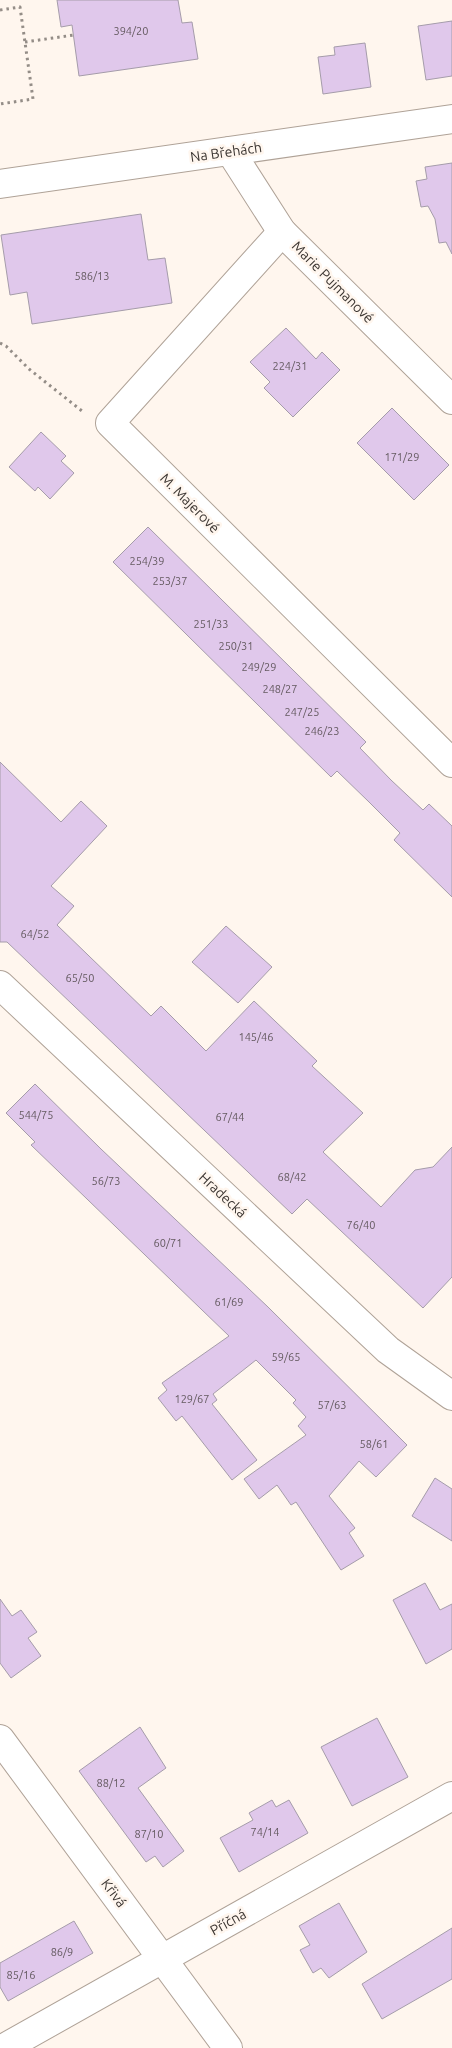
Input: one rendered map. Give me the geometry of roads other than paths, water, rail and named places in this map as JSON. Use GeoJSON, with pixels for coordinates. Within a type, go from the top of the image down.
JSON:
{"type":"FeatureCollection","features":[{"type":"Feature","properties":{"kind":"street","name":"Na Břehách"},"geometry":{"type":"LineString","coordinates":[[0,184],[452,119]]}},
{"type":"Feature","properties":{"kind":"street","name":"Marie Pujmanové"},"geometry":{"type":"LineString","coordinates":[[230,151],[282,232],[452,400]]}},
{"type":"Feature","properties":{"kind":"street","name":"M. Majerové"},"geometry":{"type":"LineString","coordinates":[[282,232],[110,423],[452,763]]}},
{"type":"Feature","properties":{"kind":"street","name":"Hradecká"},"geometry":{"type":"LineString","coordinates":[[0,985],[388,1350],[452,1396]]}},
{"type":"Feature","properties":{"kind":"street","name":"Křivá"},"geometry":{"type":"LineString","coordinates":[[0,1738],[228,2048]]}},
{"type":"Feature","properties":{"kind":"street","name":"Příčná"},"geometry":{"type":"LineString","coordinates":[[4,2048],[452,1796]]}}]}
